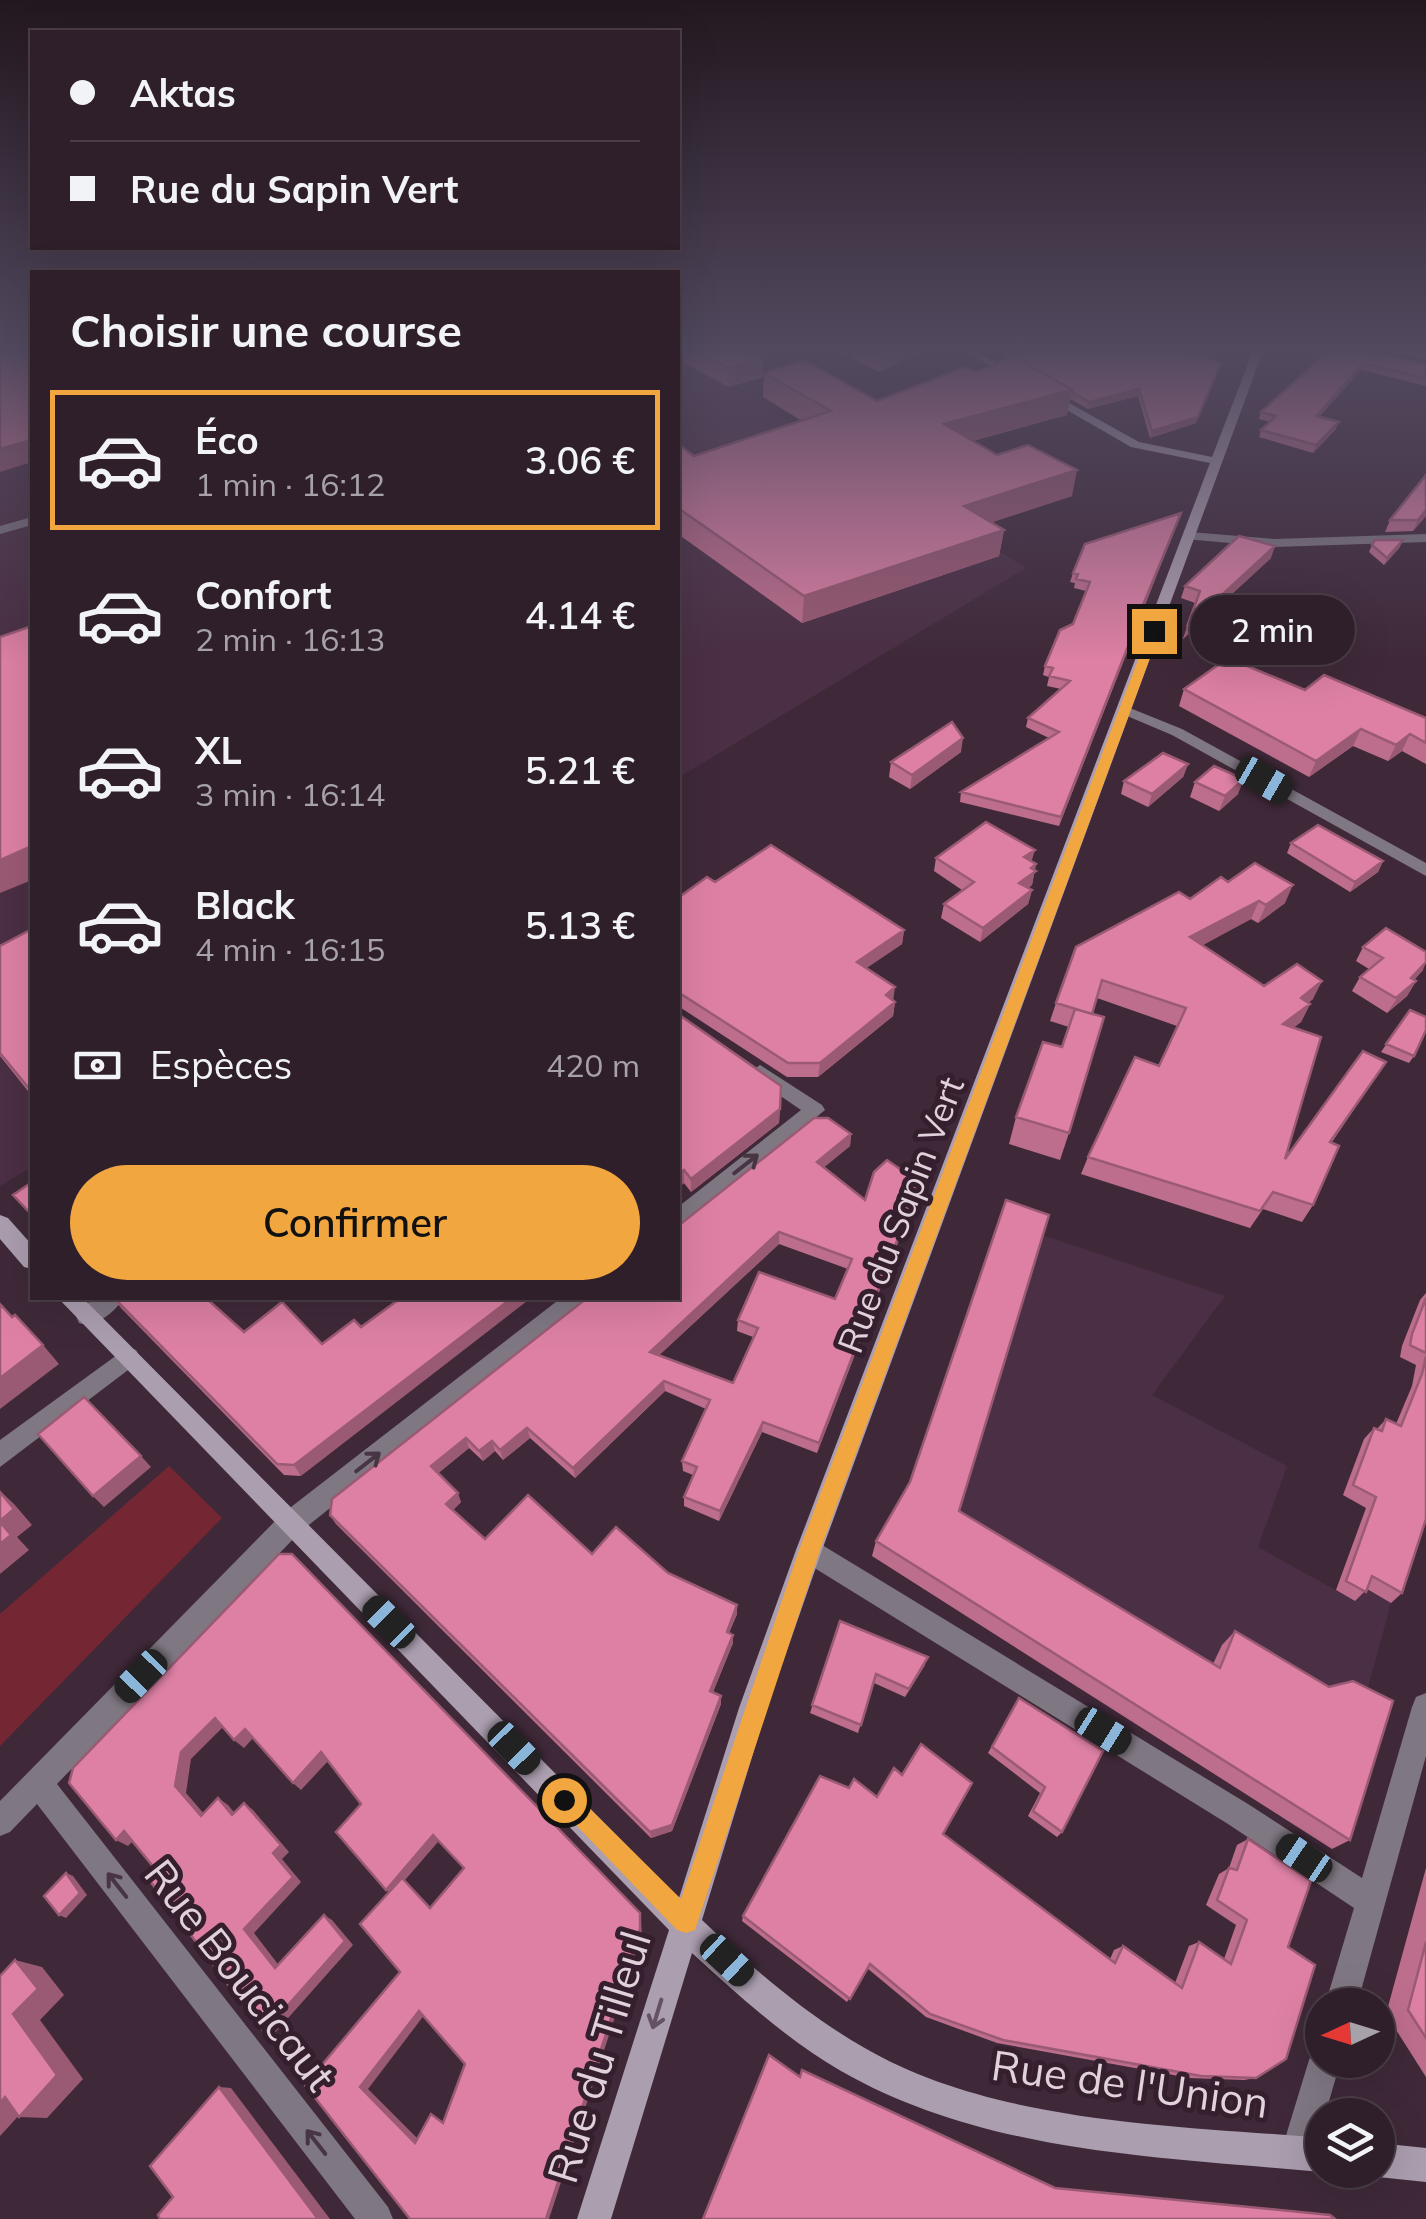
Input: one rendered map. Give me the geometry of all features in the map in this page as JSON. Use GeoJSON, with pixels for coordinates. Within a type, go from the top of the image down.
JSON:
{"type":"FeatureCollection","features":[{"type":"Feature","properties":{"kind":"street"},"geometry":{"type":"LineString","coordinates":[[1186,455],[1216,461]]}},
{"type":"Feature","properties":{"kind":"street","name":"Rue du Sapin Vert"},"geometry":{"type":"LineString","coordinates":[[686,1921],[809,1550],[1218,455]]}},
{"type":"Feature","properties":{"kind":"street"},"geometry":{"type":"LineString","coordinates":[[0,530],[30,522]]}},
{"type":"Feature","properties":{"kind":"street"},"geometry":{"type":"LineString","coordinates":[[1190,536],[1274,543],[1426,538]]}},
{"type":"Feature","properties":{"kind":"street"},"geometry":{"type":"LineString","coordinates":[[1125,710],[1177,732],[1426,870]]}},
{"type":"Feature","properties":{"kind":"street"},"geometry":{"type":"LineString","coordinates":[[680,1216],[816,1110],[739,1057]]}},
{"type":"Feature","properties":{"kind":"street"},"geometry":{"type":"LineString","coordinates":[[0,1224],[30,1258]]}},
{"type":"Feature","properties":{"kind":"street"},"geometry":{"type":"LineString","coordinates":[[78,1307],[104,1300]]}},
{"type":"Feature","properties":{"kind":"street"},"geometry":{"type":"LineString","coordinates":[[0,1822],[291,1523],[574,1300]]}},
{"type":"Feature","properties":{"kind":"street","name":"Rue de l'Union"},"geometry":{"type":"LineString","coordinates":[[78,1307],[686,1921],[800,2024],[848,2058],[903,2085],[952,2102],[1064,2128],[1305,2153]]}},
{"type":"Feature","properties":{"kind":"street"},"geometry":{"type":"LineString","coordinates":[[0,1455],[128,1357]]}},
{"type":"Feature","properties":{"kind":"street"},"geometry":{"type":"LineString","coordinates":[[809,1550],[1238,1814],[1370,1902]]}},
{"type":"Feature","properties":{"kind":"street"},"geometry":{"type":"LineString","coordinates":[[1345,1988],[1426,1707]]}},
{"type":"Feature","properties":{"kind":"street","name":"Rue Boucicaut"},"geometry":{"type":"LineString","coordinates":[[38,1782],[376,2219]]}},
{"type":"Feature","properties":{"kind":"street","name":"Rue du Tilleul"},"geometry":{"type":"LineString","coordinates":[[594,2219],[686,1921]]}},
{"type":"Feature","properties":{"kind":"street"},"geometry":{"type":"LineString","coordinates":[[1395,2162],[1426,2165]]}},
{"type":"Feature","properties":{"kind":"shaded area"},"geometry":{"type":"Polygon","coordinates":[[[0,455],[30,455],[30,1168],[0,1186],[0,455]]]}},
{"type":"Feature","properties":{"kind":"shaded area"},"geometry":{"type":"Polygon","coordinates":[[[680,455],[842,455],[1026,568],[680,777],[680,455]]]}},
{"type":"Feature","properties":{"kind":"shaded area"},"geometry":{"type":"Polygon","coordinates":[[[1042,1235],[1225,1296],[1152,1395],[1287,1466],[1258,1547],[1355,1601],[1361,1586],[1391,1603],[1363,1706],[1078,1688],[872,1556],[1042,1235]]]}},
{"type":"Feature","properties":{"kind":"shaded area"},"geometry":{"type":"Polygon","coordinates":[[[169,1466],[222,1518],[0,1746],[0,1614],[169,1466]]]}},
{"type":"Feature","properties":{"kind":"building"},"geometry":{"type":"Polygon","coordinates":[[[680,455],[1047,455],[1077,470],[964,506],[1004,530],[804,596],[680,509],[680,455]]]}},
{"type":"Feature","properties":{"kind":"building"},"geometry":{"type":"Polygon","coordinates":[[[1426,475],[1426,510],[1418,520],[1390,520],[1426,475]]]}},
{"type":"Feature","properties":{"kind":"building"},"geometry":{"type":"Polygon","coordinates":[[[1181,513],[1061,817],[961,792],[1059,732],[1028,718],[1070,681],[1049,676],[1053,668],[1045,666],[1060,630],[1073,624],[1090,582],[1076,579],[1078,574],[1073,573],[1085,544],[1181,513]]]}},
{"type":"Feature","properties":{"kind":"building"},"geometry":{"type":"Polygon","coordinates":[[[1239,536],[1275,546],[1187,627],[1200,591],[1185,586],[1239,536]]]}},
{"type":"Feature","properties":{"kind":"building"},"geometry":{"type":"Polygon","coordinates":[[[1375,540],[1403,540],[1387,558],[1372,545],[1375,540]]]}},
{"type":"Feature","properties":{"kind":"building"},"geometry":{"type":"Polygon","coordinates":[[[30,627],[30,847],[0,860],[0,637],[30,627]]]}},
{"type":"Feature","properties":{"kind":"building"},"geometry":{"type":"Polygon","coordinates":[[[1228,658],[1305,690],[1324,675],[1426,718],[1426,743],[1410,734],[1396,745],[1361,729],[1316,761],[1184,689],[1228,658]]]}},
{"type":"Feature","properties":{"kind":"building"},"geometry":{"type":"Polygon","coordinates":[[[952,722],[963,738],[912,775],[891,762],[952,722]]]}},
{"type":"Feature","properties":{"kind":"building"},"geometry":{"type":"Polygon","coordinates":[[[1163,753],[1188,764],[1152,794],[1124,781],[1163,753]]]}},
{"type":"Feature","properties":{"kind":"building"},"geometry":{"type":"Polygon","coordinates":[[[1214,766],[1244,779],[1225,796],[1195,782],[1214,766]]]}},
{"type":"Feature","properties":{"kind":"building"},"geometry":{"type":"Polygon","coordinates":[[[986,822],[1035,850],[1024,857],[1036,864],[1031,868],[1036,871],[1019,883],[1032,890],[983,928],[944,904],[974,882],[936,858],[986,822]]]}},
{"type":"Feature","properties":{"kind":"building"},"geometry":{"type":"Polygon","coordinates":[[[1318,825],[1383,861],[1355,882],[1291,843],[1318,825]]]}},
{"type":"Feature","properties":{"kind":"building"},"geometry":{"type":"Polygon","coordinates":[[[771,845],[904,930],[857,962],[895,987],[886,995],[895,1002],[820,1063],[788,1063],[680,993],[680,897],[707,877],[715,882],[771,845]]]}},
{"type":"Feature","properties":{"kind":"building"},"geometry":{"type":"Polygon","coordinates":[[[1255,863],[1293,885],[1266,905],[1259,901],[1190,937],[1264,986],[1297,964],[1322,981],[1301,998],[1310,1004],[1283,1024],[1321,1037],[1285,1159],[1363,1051],[1386,1062],[1330,1142],[1339,1146],[1313,1205],[1273,1192],[1260,1211],[1088,1157],[1135,1057],[1159,1066],[1186,1008],[1102,980],[1092,1014],[1056,1003],[1076,947],[1179,892],[1190,899],[1221,877],[1228,882],[1255,863]]]}},
{"type":"Feature","properties":{"kind":"building"},"geometry":{"type":"Polygon","coordinates":[[[1386,928],[1426,952],[1426,962],[1411,978],[1416,981],[1396,998],[1360,977],[1383,958],[1363,947],[1386,928]]]}},
{"type":"Feature","properties":{"kind":"building"},"geometry":{"type":"Polygon","coordinates":[[[30,930],[30,1090],[0,1053],[0,946],[30,930]]]}},
{"type":"Feature","properties":{"kind":"building"},"geometry":{"type":"Polygon","coordinates":[[[1075,1009],[1104,1017],[1069,1133],[1016,1117],[1043,1042],[1062,1047],[1075,1009]]]}},
{"type":"Feature","properties":{"kind":"building"},"geometry":{"type":"Polygon","coordinates":[[[1410,1010],[1426,1017],[1426,1030],[1414,1056],[1386,1044],[1410,1010]]]}},
{"type":"Feature","properties":{"kind":"building"},"geometry":{"type":"Polygon","coordinates":[[[680,1015],[781,1086],[780,1109],[691,1179],[684,1170],[680,1173],[680,1015]]]}},
{"type":"Feature","properties":{"kind":"building"},"geometry":{"type":"Polygon","coordinates":[[[814,1118],[828,1118],[851,1134],[817,1162],[865,1200],[874,1172],[887,1160],[913,1178],[917,1189],[819,1443],[763,1422],[720,1511],[684,1497],[697,1467],[682,1461],[710,1400],[664,1381],[573,1468],[527,1428],[500,1450],[492,1441],[479,1451],[466,1438],[431,1466],[458,1493],[446,1504],[485,1539],[528,1495],[592,1554],[616,1527],[668,1573],[737,1605],[727,1632],[733,1635],[710,1691],[721,1696],[672,1825],[650,1832],[330,1515],[332,1499],[584,1300],[680,1300],[680,1224],[814,1118]],[[779,1232],[650,1352],[733,1383],[758,1328],[738,1320],[759,1272],[835,1299],[852,1259],[779,1232]]]}},
{"type":"Feature","properties":{"kind":"building"},"geometry":{"type":"Polygon","coordinates":[[[30,1183],[30,1213],[13,1195],[30,1183]]]}},
{"type":"Feature","properties":{"kind":"building"},"geometry":{"type":"Polygon","coordinates":[[[1006,1200],[1049,1215],[959,1511],[1220,1668],[1235,1631],[1329,1687],[1353,1681],[1393,1701],[1350,1840],[876,1541],[910,1482],[1006,1200]]]}},
{"type":"Feature","properties":{"kind":"building"},"geometry":{"type":"Polygon","coordinates":[[[1426,1298],[1426,1353],[1410,1345],[1426,1298]]]}},
{"type":"Feature","properties":{"kind":"building"},"geometry":{"type":"Polygon","coordinates":[[[116,1300],[208,1300],[244,1332],[282,1302],[322,1344],[354,1320],[361,1327],[398,1300],[509,1300],[294,1465],[277,1464],[116,1300]]]}},
{"type":"Feature","properties":{"kind":"building"},"geometry":{"type":"Polygon","coordinates":[[[0,1304],[43,1345],[0,1378],[0,1304]]]}},
{"type":"Feature","properties":{"kind":"building"},"geometry":{"type":"Polygon","coordinates":[[[1426,1356],[1426,1519],[1402,1593],[1372,1576],[1366,1592],[1346,1581],[1376,1497],[1353,1485],[1374,1428],[1382,1431],[1386,1419],[1401,1426],[1426,1356]]]}},
{"type":"Feature","properties":{"kind":"building"},"geometry":{"type":"Polygon","coordinates":[[[84,1397],[141,1456],[93,1496],[38,1434],[84,1397]]]}},
{"type":"Feature","properties":{"kind":"building"},"geometry":{"type":"Polygon","coordinates":[[[0,1492],[14,1509],[0,1521],[0,1492]]]}},
{"type":"Feature","properties":{"kind":"building"},"geometry":{"type":"Polygon","coordinates":[[[0,1522],[11,1535],[0,1544],[0,1522]]]}},
{"type":"Feature","properties":{"kind":"building"},"geometry":{"type":"Polygon","coordinates":[[[279,1554],[292,1554],[640,1913],[640,1929],[546,2219],[410,2219],[305,2085],[400,1972],[360,1924],[402,1878],[430,1908],[464,1868],[433,1835],[386,1890],[336,1832],[361,1804],[321,1752],[293,1783],[245,1729],[234,1740],[215,1718],[181,1752],[175,1786],[201,1816],[218,1798],[232,1815],[244,1803],[281,1845],[273,1853],[293,1877],[244,1929],[275,1968],[324,1915],[345,1941],[264,2032],[147,1877],[155,1869],[124,1831],[116,1840],[69,1783],[73,1768],[279,1554]],[[419,2011],[360,2087],[415,2143],[431,2114],[443,2123],[465,2064],[419,2011]]]}},
{"type":"Feature","properties":{"kind":"building"},"geometry":{"type":"Polygon","coordinates":[[[840,1621],[928,1657],[909,1689],[876,1674],[861,1725],[812,1705],[840,1621]]]}},
{"type":"Feature","properties":{"kind":"building"},"geometry":{"type":"Polygon","coordinates":[[[1019,1698],[1103,1751],[1062,1832],[1033,1811],[1045,1787],[992,1747],[1019,1698]]]}},
{"type":"Feature","properties":{"kind":"building"},"geometry":{"type":"Polygon","coordinates":[[[921,1744],[972,1783],[943,1834],[1115,1963],[1123,1946],[1182,1988],[1199,1942],[1231,1964],[1247,1920],[1217,1900],[1229,1868],[1237,1870],[1248,1839],[1311,1881],[1288,1947],[1315,1965],[1286,2059],[1256,2078],[1201,2076],[1003,2040],[930,2014],[870,1964],[850,1999],[743,1916],[820,1776],[849,1788],[854,1779],[877,1797],[894,1768],[902,1775],[921,1744]]]}},
{"type":"Feature","properties":{"kind":"building"},"geometry":{"type":"Polygon","coordinates":[[[66,1873],[80,1893],[59,1915],[44,1896],[66,1873]]]}},
{"type":"Feature","properties":{"kind":"building"},"geometry":{"type":"Polygon","coordinates":[[[1426,1942],[1426,2038],[1408,2010],[1426,1942]]]}},
{"type":"Feature","properties":{"kind":"building"},"geometry":{"type":"Polygon","coordinates":[[[15,1960],[38,1989],[13,2014],[57,2075],[19,2117],[5,2097],[0,2103],[0,1976],[15,1960]]]}},
{"type":"Feature","properties":{"kind":"building"},"geometry":{"type":"Polygon","coordinates":[[[769,2055],[800,2077],[802,2070],[1055,2188],[1330,2215],[1335,2219],[703,2219],[769,2055]]]}},
{"type":"Feature","properties":{"kind":"building"},"geometry":{"type":"Polygon","coordinates":[[[219,2087],[318,2219],[160,2219],[158,2215],[173,2197],[150,2166],[219,2087]]]}},
{"type":"Feature","properties":{"kind":"route"},"geometry":{"type":"LineString","coordinates":[[564,1800],[686,1921],[809,1550],[1154,631]]}}]}
